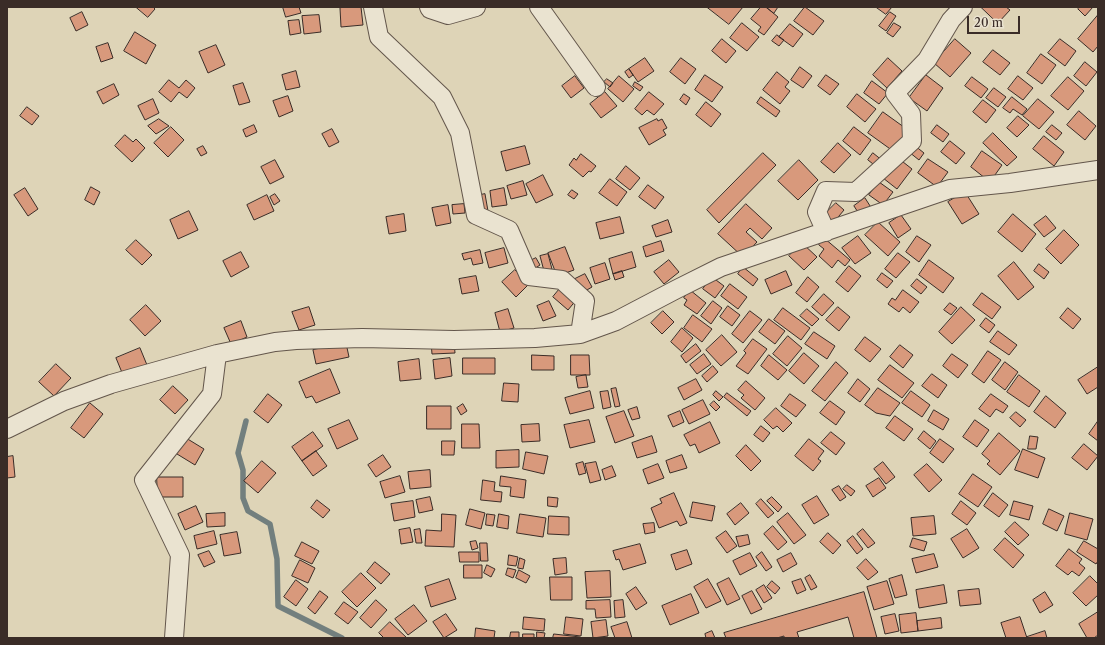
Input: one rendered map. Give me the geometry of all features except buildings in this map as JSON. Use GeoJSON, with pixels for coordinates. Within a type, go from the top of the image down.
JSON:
{"type":"FeatureCollection","features":[{"type":"Feature","properties":{"kind":"street"},"geometry":{"type":"LineString","coordinates":[[373,7],[379,37],[442,98],[460,133],[476,215],[509,230],[529,276],[562,280],[585,301],[580,334]]}},
{"type":"Feature","properties":{"kind":"street"},"geometry":{"type":"LineString","coordinates":[[429,7],[430,9],[448,15],[476,7]]}},
{"type":"Feature","properties":{"kind":"street"},"geometry":{"type":"LineString","coordinates":[[539,7],[596,87]]}},
{"type":"Feature","properties":{"kind":"street"},"geometry":{"type":"LineString","coordinates":[[826,232],[817,212],[826,191],[856,192],[912,141],[911,114],[896,93],[927,60],[951,20],[963,7]]}},
{"type":"Feature","properties":{"kind":"street"},"geometry":{"type":"LineString","coordinates":[[7,429],[28,417],[111,384],[217,354],[275,342],[362,338],[461,340],[536,338],[580,334],[616,321],[721,268],[775,248],[950,189],[1010,183],[1098,170]]}},
{"type":"Feature","properties":{"kind":"street"},"geometry":{"type":"LineString","coordinates":[[174,638],[180,555],[144,480],[212,394],[217,354]]}},
{"type":"Feature","properties":{"kind":"waterway"},"geometry":{"type":"LineString","coordinates":[[246,421],[238,453],[243,470],[243,498],[248,511],[270,524],[277,559],[278,606],[342,638]]}}]}
